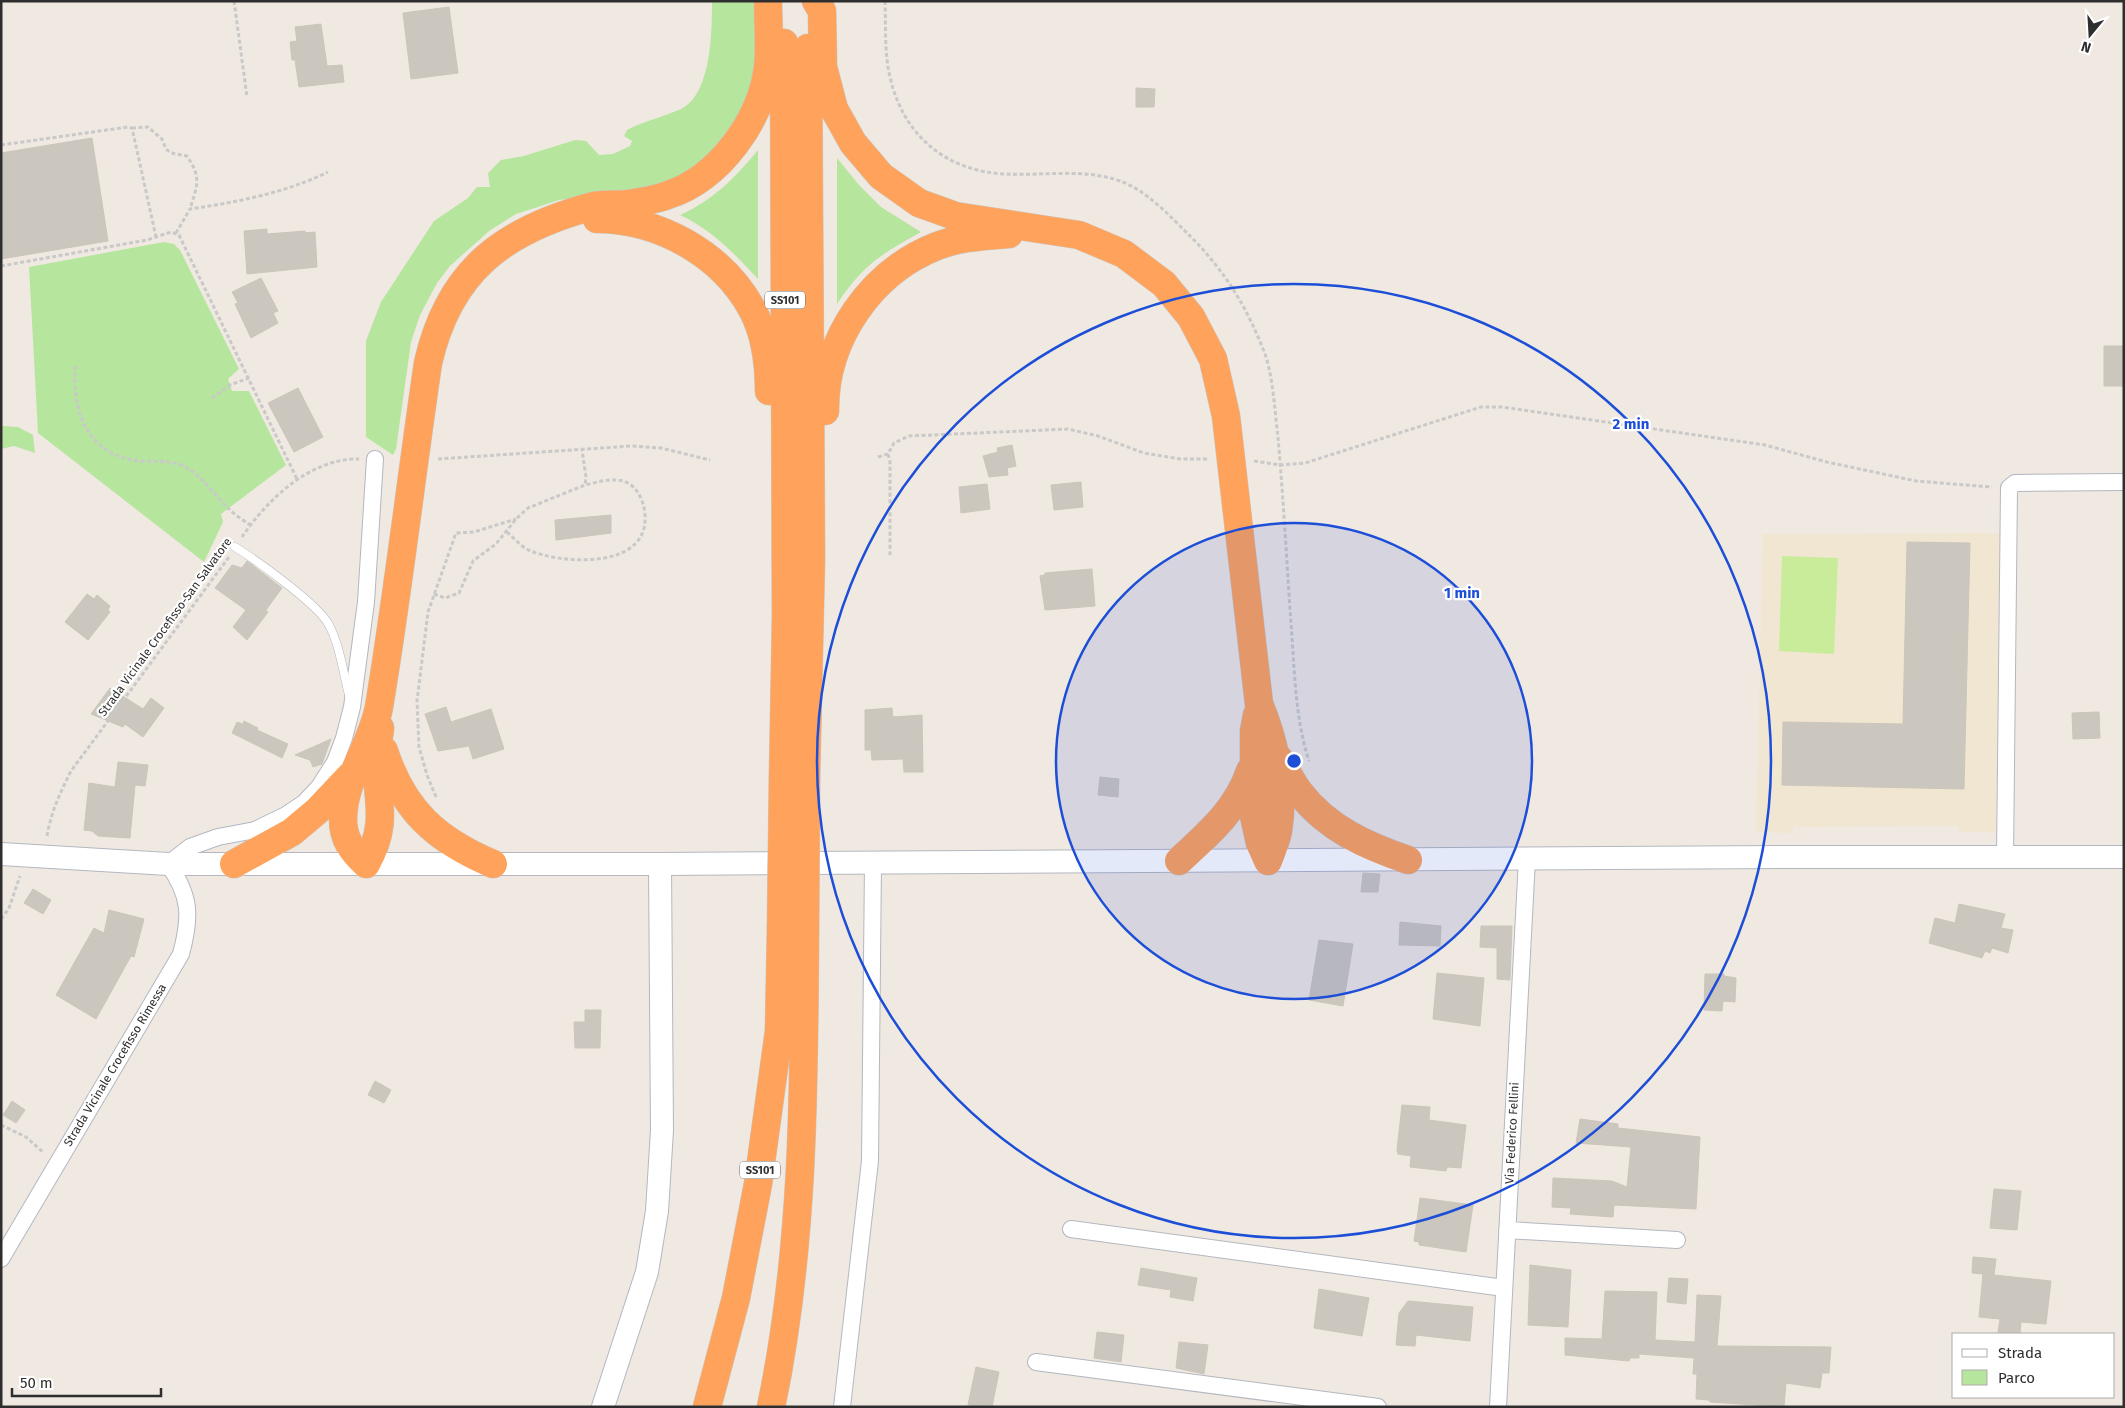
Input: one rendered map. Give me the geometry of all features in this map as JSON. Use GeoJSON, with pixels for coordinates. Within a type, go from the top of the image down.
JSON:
{"type":"FeatureCollection","features":[{"type":"Feature","properties":{"kind":"highway"},"geometry":{"type":"LineString","coordinates":[[370,715],[376,757],[381,820],[376,844],[366,864],[349,845],[344,829],[345,804],[370,715],[428,363],[433,340],[450,301],[473,269],[489,254],[517,235],[595,206],[630,204],[669,195],[698,180],[727,153],[754,112],[764,84],[768,66],[768,1]]}},
{"type":"Feature","properties":{"kind":"highway","name":"SS101"},"geometry":{"type":"LineString","coordinates":[[784,1],[786,598],[795,777]]}},
{"type":"Feature","properties":{"kind":"highway","name":"SS101"},"geometry":{"type":"LineString","coordinates":[[771,1407],[792,1271],[804,1077],[793,929],[795,777],[810,558],[808,1]]}},
{"type":"Feature","properties":{"kind":"highway"},"geometry":{"type":"LineString","coordinates":[[816,1],[822,10],[823,67],[834,109],[853,143],[881,176],[919,203],[955,216],[1079,235],[1124,254],[1164,284],[1191,317],[1213,359],[1226,416],[1259,704],[1254,730],[1263,755],[1322,816],[1342,831],[1370,847],[1408,860]]}},
{"type":"Feature","properties":{"kind":"highway"},"geometry":{"type":"LineString","coordinates":[[554,220],[611,219],[628,221],[664,232],[683,241],[713,262],[727,276],[751,308],[764,343],[769,375],[769,516],[786,598]]}},
{"type":"Feature","properties":{"kind":"highway"},"geometry":{"type":"LineString","coordinates":[[810,558],[827,484],[825,400],[828,377],[836,348],[850,319],[865,297],[893,270],[939,246],[973,237],[1045,230]]}},
{"type":"Feature","properties":{"kind":"highway"},"geometry":{"type":"LineString","coordinates":[[370,715],[384,748],[392,774],[408,803],[421,819],[452,844],[493,864]]}},
{"type":"Feature","properties":{"kind":"highway"},"geometry":{"type":"LineString","coordinates":[[1263,755],[1254,816],[1260,843],[1268,860]]}},
{"type":"Feature","properties":{"kind":"highway"},"geometry":{"type":"LineString","coordinates":[[1179,861],[1228,814],[1244,790],[1263,755]]}},
{"type":"Feature","properties":{"kind":"highway"},"geometry":{"type":"LineString","coordinates":[[234,864],[292,832],[317,811],[354,771]]}},
{"type":"Feature","properties":{"kind":"highway","name":"SS101"},"geometry":{"type":"LineString","coordinates":[[707,1407],[736,1298],[758,1184],[793,929]]}},
{"type":"Feature","properties":{"kind":"main road"},"geometry":{"type":"LineString","coordinates":[[10,855],[168,864],[660,864],[2124,857]]}},
{"type":"Feature","properties":{"kind":"main road"},"geometry":{"type":"LineString","coordinates":[[603,1407],[648,1272],[658,1211],[662,1130],[660,864]]}},
{"type":"Feature","properties":{"kind":"street"},"geometry":{"type":"LineString","coordinates":[[168,864],[190,847],[218,837],[255,830],[286,815],[304,803],[319,787],[335,762],[344,738],[370,715],[366,602],[375,459]]}},
{"type":"Feature","properties":{"kind":"street"},"geometry":{"type":"LineString","coordinates":[[2005,857],[2009,488],[2015,483],[2124,482]]}},
{"type":"Feature","properties":{"kind":"street","name":"Via Federico Fellini"},"geometry":{"type":"LineString","coordinates":[[1498,1407],[1527,859]]}},
{"type":"Feature","properties":{"kind":"street"},"geometry":{"type":"LineString","coordinates":[[842,1407],[870,1161],[874,862]]}},
{"type":"Feature","properties":{"kind":"street","name":"Strada Vicinale Crocefisso Rimessa"},"geometry":{"type":"LineString","coordinates":[[1,1259],[181,954],[189,927],[187,906],[181,882],[168,864]]}},
{"type":"Feature","properties":{"kind":"street"},"geometry":{"type":"LineString","coordinates":[[1071,1229],[1504,1288]]}},
{"type":"Feature","properties":{"kind":"street"},"geometry":{"type":"LineString","coordinates":[[1507,1230],[1677,1240]]}},
{"type":"Feature","properties":{"kind":"street"},"geometry":{"type":"LineString","coordinates":[[1036,1362],[1378,1407]]}},
{"type":"Feature","properties":{"kind":"lane"},"geometry":{"type":"LineString","coordinates":[[235,547],[249,555],[322,615],[370,715]]}},
{"type":"Feature","properties":{"kind":"path"},"geometry":{"type":"LineString","coordinates":[[234,1],[248,98]]}},
{"type":"Feature","properties":{"kind":"path"},"geometry":{"type":"LineString","coordinates":[[886,1],[886,54],[899,105],[916,133],[941,156],[962,167],[982,173],[1092,174],[1122,181],[1143,194],[1164,211],[1216,264],[1230,282],[1247,312],[1266,356],[1275,414],[1297,712],[1302,739],[1311,766]]}},
{"type":"Feature","properties":{"kind":"path"},"geometry":{"type":"LineString","coordinates":[[1,145],[128,127],[148,127],[162,139],[166,149],[171,153],[187,156],[198,181],[190,209],[176,233]]}},
{"type":"Feature","properties":{"kind":"path"},"geometry":{"type":"LineString","coordinates":[[132,128],[156,237]]}},
{"type":"Feature","properties":{"kind":"path"},"geometry":{"type":"LineString","coordinates":[[190,209],[258,197],[306,183],[328,172]]}},
{"type":"Feature","properties":{"kind":"path"},"geometry":{"type":"LineString","coordinates":[[1,266],[156,237],[171,232],[179,235],[297,479]]}},
{"type":"Feature","properties":{"kind":"path"},"geometry":{"type":"LineString","coordinates":[[75,366],[77,407],[81,421],[100,444],[122,457],[132,460],[168,462],[183,465],[205,483],[228,508],[250,525]]}},
{"type":"Feature","properties":{"kind":"path"},"geometry":{"type":"LineString","coordinates":[[212,398],[230,385],[249,378]]}},
{"type":"Feature","properties":{"kind":"path"},"geometry":{"type":"LineString","coordinates":[[1249,460],[1280,465],[1305,463],[1480,407],[1502,407],[1765,445],[1827,462],[1916,481],[2009,488]]}},
{"type":"Feature","properties":{"kind":"path"},"geometry":{"type":"LineString","coordinates":[[890,556],[890,462],[888,454],[894,443],[909,436],[1068,429],[1098,436],[1144,453],[1180,459],[1213,460]]}},
{"type":"Feature","properties":{"kind":"path"},"geometry":{"type":"LineString","coordinates":[[433,460],[631,446],[661,448],[710,460]]}},
{"type":"Feature","properties":{"kind":"path"},"geometry":{"type":"LineString","coordinates":[[582,450],[586,477],[585,485]]}},
{"type":"Feature","properties":{"kind":"path"},"geometry":{"type":"LineString","coordinates":[[878,457],[888,454]]}},
{"type":"Feature","properties":{"kind":"path","name":"Strada Vicinale Crocefisso-San Salvatore"},"geometry":{"type":"LineString","coordinates":[[51,858],[46,844],[50,817],[71,771],[204,593],[258,514],[297,479],[350,459],[375,459]]}},
{"type":"Feature","properties":{"kind":"path"},"geometry":{"type":"LineString","coordinates":[[434,594],[445,598],[460,592],[473,561],[486,552],[507,532],[516,518],[528,508],[585,485],[599,481],[625,482],[634,488],[641,499],[645,527],[640,538],[617,556],[583,560],[529,551],[507,532]]}},
{"type":"Feature","properties":{"kind":"path"},"geometry":{"type":"LineString","coordinates":[[438,800],[422,762],[418,727],[418,701],[425,629],[434,594],[456,533],[484,529],[516,518]]}},
{"type":"Feature","properties":{"kind":"path"},"geometry":{"type":"LineString","coordinates":[[1,918],[10,908],[21,871],[10,855]]}},
{"type":"Feature","properties":{"kind":"path"},"geometry":{"type":"LineString","coordinates":[[1,1125],[26,1137],[58,1161]]}},
{"type":"Feature","properties":{"kind":"shaded area"},"geometry":{"type":"Polygon","coordinates":[[[2001,533],[1996,832],[1959,832],[1959,826],[1793,827],[1793,833],[1756,832],[1763,534],[2001,533]]]}},
{"type":"Feature","properties":{"kind":"green space"},"geometry":{"type":"Polygon","coordinates":[[[712,1],[759,1],[759,57],[750,94],[722,147],[671,186],[559,200],[516,214],[489,231],[450,266],[437,283],[420,315],[411,342],[396,449],[393,455],[366,437],[366,341],[381,302],[434,221],[468,198],[477,187],[490,187],[488,173],[501,160],[524,156],[575,140],[586,141],[599,155],[613,154],[630,146],[632,141],[624,136],[627,130],[681,109],[691,101],[699,90],[704,76],[712,28],[712,1]]]}},
{"type":"Feature","properties":{"kind":"green space"},"geometry":{"type":"Polygon","coordinates":[[[758,150],[758,279],[731,251],[712,235],[680,215],[703,203],[723,187],[758,150]]]}},
{"type":"Feature","properties":{"kind":"green space"},"geometry":{"type":"Polygon","coordinates":[[[837,158],[859,185],[881,207],[921,232],[894,247],[874,262],[856,279],[837,304],[837,158]]]}},
{"type":"Feature","properties":{"kind":"green space"},"geometry":{"type":"Polygon","coordinates":[[[164,242],[174,244],[180,250],[239,369],[228,379],[232,391],[249,391],[286,465],[221,514],[223,522],[204,562],[38,433],[29,267],[164,242]]]}},
{"type":"Feature","properties":{"kind":"green space"},"geometry":{"type":"Polygon","coordinates":[[[2,426],[18,427],[33,435],[35,453],[14,446],[1,449],[2,426]]]}},
{"type":"Feature","properties":{"kind":"green space"},"geometry":{"type":"Polygon","coordinates":[[[1782,556],[1838,558],[1834,654],[1779,651],[1782,556]]]}},
{"type":"Feature","properties":{"kind":"building"},"geometry":{"type":"Polygon","coordinates":[[[449,7],[458,73],[411,79],[403,13],[449,7]]]}},
{"type":"Feature","properties":{"kind":"building"},"geometry":{"type":"Polygon","coordinates":[[[321,24],[327,66],[342,65],[344,82],[299,87],[295,60],[292,60],[290,42],[297,41],[295,27],[321,24]]]}},
{"type":"Feature","properties":{"kind":"building"},"geometry":{"type":"Polygon","coordinates":[[[1136,88],[1155,89],[1154,107],[1136,107],[1136,88]]]}},
{"type":"Feature","properties":{"kind":"building"},"geometry":{"type":"Polygon","coordinates":[[[92,138],[108,241],[1,259],[1,153],[92,138]]]}},
{"type":"Feature","properties":{"kind":"building"},"geometry":{"type":"Polygon","coordinates":[[[267,229],[267,234],[315,232],[317,267],[247,274],[244,231],[267,229]]]}},
{"type":"Feature","properties":{"kind":"building"},"geometry":{"type":"Polygon","coordinates":[[[261,278],[278,311],[273,313],[278,323],[251,338],[235,304],[238,303],[232,292],[261,278]]]}},
{"type":"Feature","properties":{"kind":"building"},"geometry":{"type":"Polygon","coordinates":[[[2104,346],[2124,346],[2124,386],[2104,386],[2104,346]]]}},
{"type":"Feature","properties":{"kind":"building"},"geometry":{"type":"Polygon","coordinates":[[[298,388],[323,437],[294,452],[268,403],[298,388]]]}},
{"type":"Feature","properties":{"kind":"building"},"geometry":{"type":"Polygon","coordinates":[[[1012,445],[1016,466],[1007,468],[1008,475],[989,477],[983,456],[998,452],[997,448],[1012,445]]]}},
{"type":"Feature","properties":{"kind":"building"},"geometry":{"type":"Polygon","coordinates":[[[1081,482],[1083,507],[1054,510],[1051,485],[1081,482]]]}},
{"type":"Feature","properties":{"kind":"building"},"geometry":{"type":"Polygon","coordinates":[[[987,484],[990,509],[961,513],[959,487],[987,484]]]}},
{"type":"Feature","properties":{"kind":"building"},"geometry":{"type":"Polygon","coordinates":[[[611,515],[611,533],[556,540],[555,520],[611,515]]]}},
{"type":"Feature","properties":{"kind":"building"},"geometry":{"type":"Polygon","coordinates":[[[1907,542],[1970,543],[1964,789],[1782,785],[1783,722],[1903,724],[1907,542]]]}},
{"type":"Feature","properties":{"kind":"building"},"geometry":{"type":"Polygon","coordinates":[[[247,561],[282,588],[266,610],[268,612],[247,640],[233,627],[246,610],[215,588],[232,565],[242,568],[247,561]]]}},
{"type":"Feature","properties":{"kind":"building"},"geometry":{"type":"Polygon","coordinates":[[[1092,569],[1095,606],[1045,610],[1040,576],[1045,575],[1045,573],[1092,569]]]}},
{"type":"Feature","properties":{"kind":"building"},"geometry":{"type":"Polygon","coordinates":[[[87,594],[94,599],[97,595],[110,606],[108,610],[110,612],[88,640],[65,622],[87,594]]]}},
{"type":"Feature","properties":{"kind":"building"},"geometry":{"type":"Polygon","coordinates":[[[110,688],[143,709],[151,698],[164,708],[143,737],[125,724],[123,727],[91,714],[110,688]]]}},
{"type":"Feature","properties":{"kind":"building"},"geometry":{"type":"Polygon","coordinates":[[[446,707],[451,722],[491,709],[504,749],[473,759],[469,746],[438,751],[425,714],[446,707]]]}},
{"type":"Feature","properties":{"kind":"building"},"geometry":{"type":"Polygon","coordinates":[[[892,708],[893,717],[922,715],[923,772],[904,772],[903,759],[872,760],[871,750],[865,750],[865,710],[892,708]]]}},
{"type":"Feature","properties":{"kind":"building"},"geometry":{"type":"Polygon","coordinates":[[[2099,712],[2100,738],[2073,739],[2072,713],[2099,712]]]}},
{"type":"Feature","properties":{"kind":"building"},"geometry":{"type":"Polygon","coordinates":[[[244,721],[258,728],[257,730],[288,744],[282,758],[232,733],[237,722],[243,724],[244,721]]]}},
{"type":"Feature","properties":{"kind":"building"},"geometry":{"type":"Polygon","coordinates":[[[331,739],[322,764],[313,767],[310,760],[295,755],[331,739]]]}},
{"type":"Feature","properties":{"kind":"building"},"geometry":{"type":"Polygon","coordinates":[[[118,762],[148,765],[145,786],[135,785],[130,838],[98,836],[92,831],[84,830],[89,783],[115,787],[118,762]]]}},
{"type":"Feature","properties":{"kind":"building"},"geometry":{"type":"Polygon","coordinates":[[[1100,777],[1119,779],[1118,797],[1098,795],[1100,777]]]}},
{"type":"Feature","properties":{"kind":"building"},"geometry":{"type":"Polygon","coordinates":[[[1363,873],[1380,874],[1378,892],[1361,892],[1363,873]]]}},
{"type":"Feature","properties":{"kind":"building"},"geometry":{"type":"Polygon","coordinates":[[[33,889],[51,900],[43,914],[24,903],[33,889]]]}},
{"type":"Feature","properties":{"kind":"building"},"geometry":{"type":"Polygon","coordinates":[[[1959,904],[2005,914],[2001,928],[2013,930],[2008,953],[1992,948],[1990,953],[1985,951],[1982,958],[1929,943],[1935,918],[1955,923],[1959,904]]]}},
{"type":"Feature","properties":{"kind":"building"},"geometry":{"type":"Polygon","coordinates":[[[109,910],[144,919],[134,957],[131,956],[96,1019],[56,995],[94,928],[104,933],[109,910]]]}},
{"type":"Feature","properties":{"kind":"building"},"geometry":{"type":"Polygon","coordinates":[[[1400,922],[1441,926],[1440,946],[1399,945],[1400,922]]]}},
{"type":"Feature","properties":{"kind":"building"},"geometry":{"type":"Polygon","coordinates":[[[1481,926],[1512,926],[1510,980],[1497,979],[1497,948],[1480,947],[1481,926]]]}},
{"type":"Feature","properties":{"kind":"building"},"geometry":{"type":"Polygon","coordinates":[[[1319,940],[1353,944],[1343,1006],[1309,1000],[1319,940]]]}},
{"type":"Feature","properties":{"kind":"building"},"geometry":{"type":"Polygon","coordinates":[[[1437,973],[1484,978],[1480,1026],[1433,1019],[1437,973]]]}},
{"type":"Feature","properties":{"kind":"building"},"geometry":{"type":"Polygon","coordinates":[[[1705,974],[1724,974],[1724,976],[1736,978],[1735,1002],[1723,1001],[1722,1011],[1704,1010],[1705,974]]]}},
{"type":"Feature","properties":{"kind":"building"},"geometry":{"type":"Polygon","coordinates":[[[585,1010],[601,1010],[600,1048],[575,1048],[574,1022],[585,1022],[585,1010]]]}},
{"type":"Feature","properties":{"kind":"building"},"geometry":{"type":"Polygon","coordinates":[[[375,1081],[391,1090],[384,1103],[368,1095],[375,1081]]]}},
{"type":"Feature","properties":{"kind":"building"},"geometry":{"type":"Polygon","coordinates":[[[12,1101],[25,1110],[16,1123],[3,1115],[12,1101]]]}},
{"type":"Feature","properties":{"kind":"building"},"geometry":{"type":"Polygon","coordinates":[[[1402,1105],[1430,1107],[1429,1120],[1466,1125],[1461,1168],[1447,1167],[1446,1171],[1410,1167],[1411,1156],[1398,1154],[1397,1150],[1402,1105]]]}},
{"type":"Feature","properties":{"kind":"building"},"geometry":{"type":"Polygon","coordinates":[[[1580,1119],[1618,1124],[1618,1128],[1700,1137],[1696,1209],[1614,1205],[1613,1217],[1570,1214],[1571,1208],[1552,1207],[1553,1178],[1612,1181],[1627,1187],[1631,1147],[1576,1143],[1580,1119]]]}},
{"type":"Feature","properties":{"kind":"building"},"geometry":{"type":"Polygon","coordinates":[[[1994,1189],[2021,1191],[2017,1230],[1990,1228],[1994,1189]]]}},
{"type":"Feature","properties":{"kind":"building"},"geometry":{"type":"Polygon","coordinates":[[[1420,1198],[1473,1205],[1466,1252],[1419,1245],[1419,1242],[1414,1241],[1420,1198]]]}},
{"type":"Feature","properties":{"kind":"building"},"geometry":{"type":"Polygon","coordinates":[[[1973,1257],[1996,1259],[1994,1275],[2051,1281],[2046,1324],[2021,1322],[2020,1333],[1998,1332],[2000,1319],[1979,1317],[1983,1274],[1972,1273],[1973,1257]]]}},
{"type":"Feature","properties":{"kind":"building"},"geometry":{"type":"Polygon","coordinates":[[[1530,1265],[1571,1270],[1568,1327],[1528,1325],[1530,1265]]]}},
{"type":"Feature","properties":{"kind":"building"},"geometry":{"type":"Polygon","coordinates":[[[1141,1268],[1197,1278],[1193,1301],[1170,1297],[1171,1290],[1138,1285],[1141,1268]]]}},
{"type":"Feature","properties":{"kind":"building"},"geometry":{"type":"Polygon","coordinates":[[[1669,1278],[1688,1279],[1686,1304],[1667,1302],[1669,1278]]]}},
{"type":"Feature","properties":{"kind":"building"},"geometry":{"type":"Polygon","coordinates":[[[1319,1289],[1369,1298],[1362,1336],[1314,1328],[1319,1289]]]}},
{"type":"Feature","properties":{"kind":"building"},"geometry":{"type":"Polygon","coordinates":[[[1605,1291],[1657,1292],[1655,1340],[1695,1342],[1697,1295],[1721,1296],[1717,1346],[1831,1347],[1829,1373],[1822,1373],[1820,1388],[1786,1383],[1784,1407],[1710,1402],[1709,1400],[1696,1399],[1697,1374],[1693,1374],[1694,1358],[1639,1354],[1639,1358],[1630,1358],[1629,1361],[1565,1355],[1565,1338],[1602,1339],[1605,1291]]]}},
{"type":"Feature","properties":{"kind":"building"},"geometry":{"type":"Polygon","coordinates":[[[1408,1301],[1473,1307],[1470,1341],[1416,1335],[1415,1346],[1396,1345],[1399,1313],[1408,1301]]]}},
{"type":"Feature","properties":{"kind":"building"},"geometry":{"type":"Polygon","coordinates":[[[1097,1332],[1124,1335],[1121,1362],[1094,1358],[1097,1332]]]}},
{"type":"Feature","properties":{"kind":"building"},"geometry":{"type":"Polygon","coordinates":[[[1179,1342],[1208,1345],[1204,1374],[1176,1368],[1179,1342]]]}},
{"type":"Feature","properties":{"kind":"building"},"geometry":{"type":"Polygon","coordinates":[[[976,1367],[999,1372],[992,1407],[968,1405],[976,1367]]]}}]}
